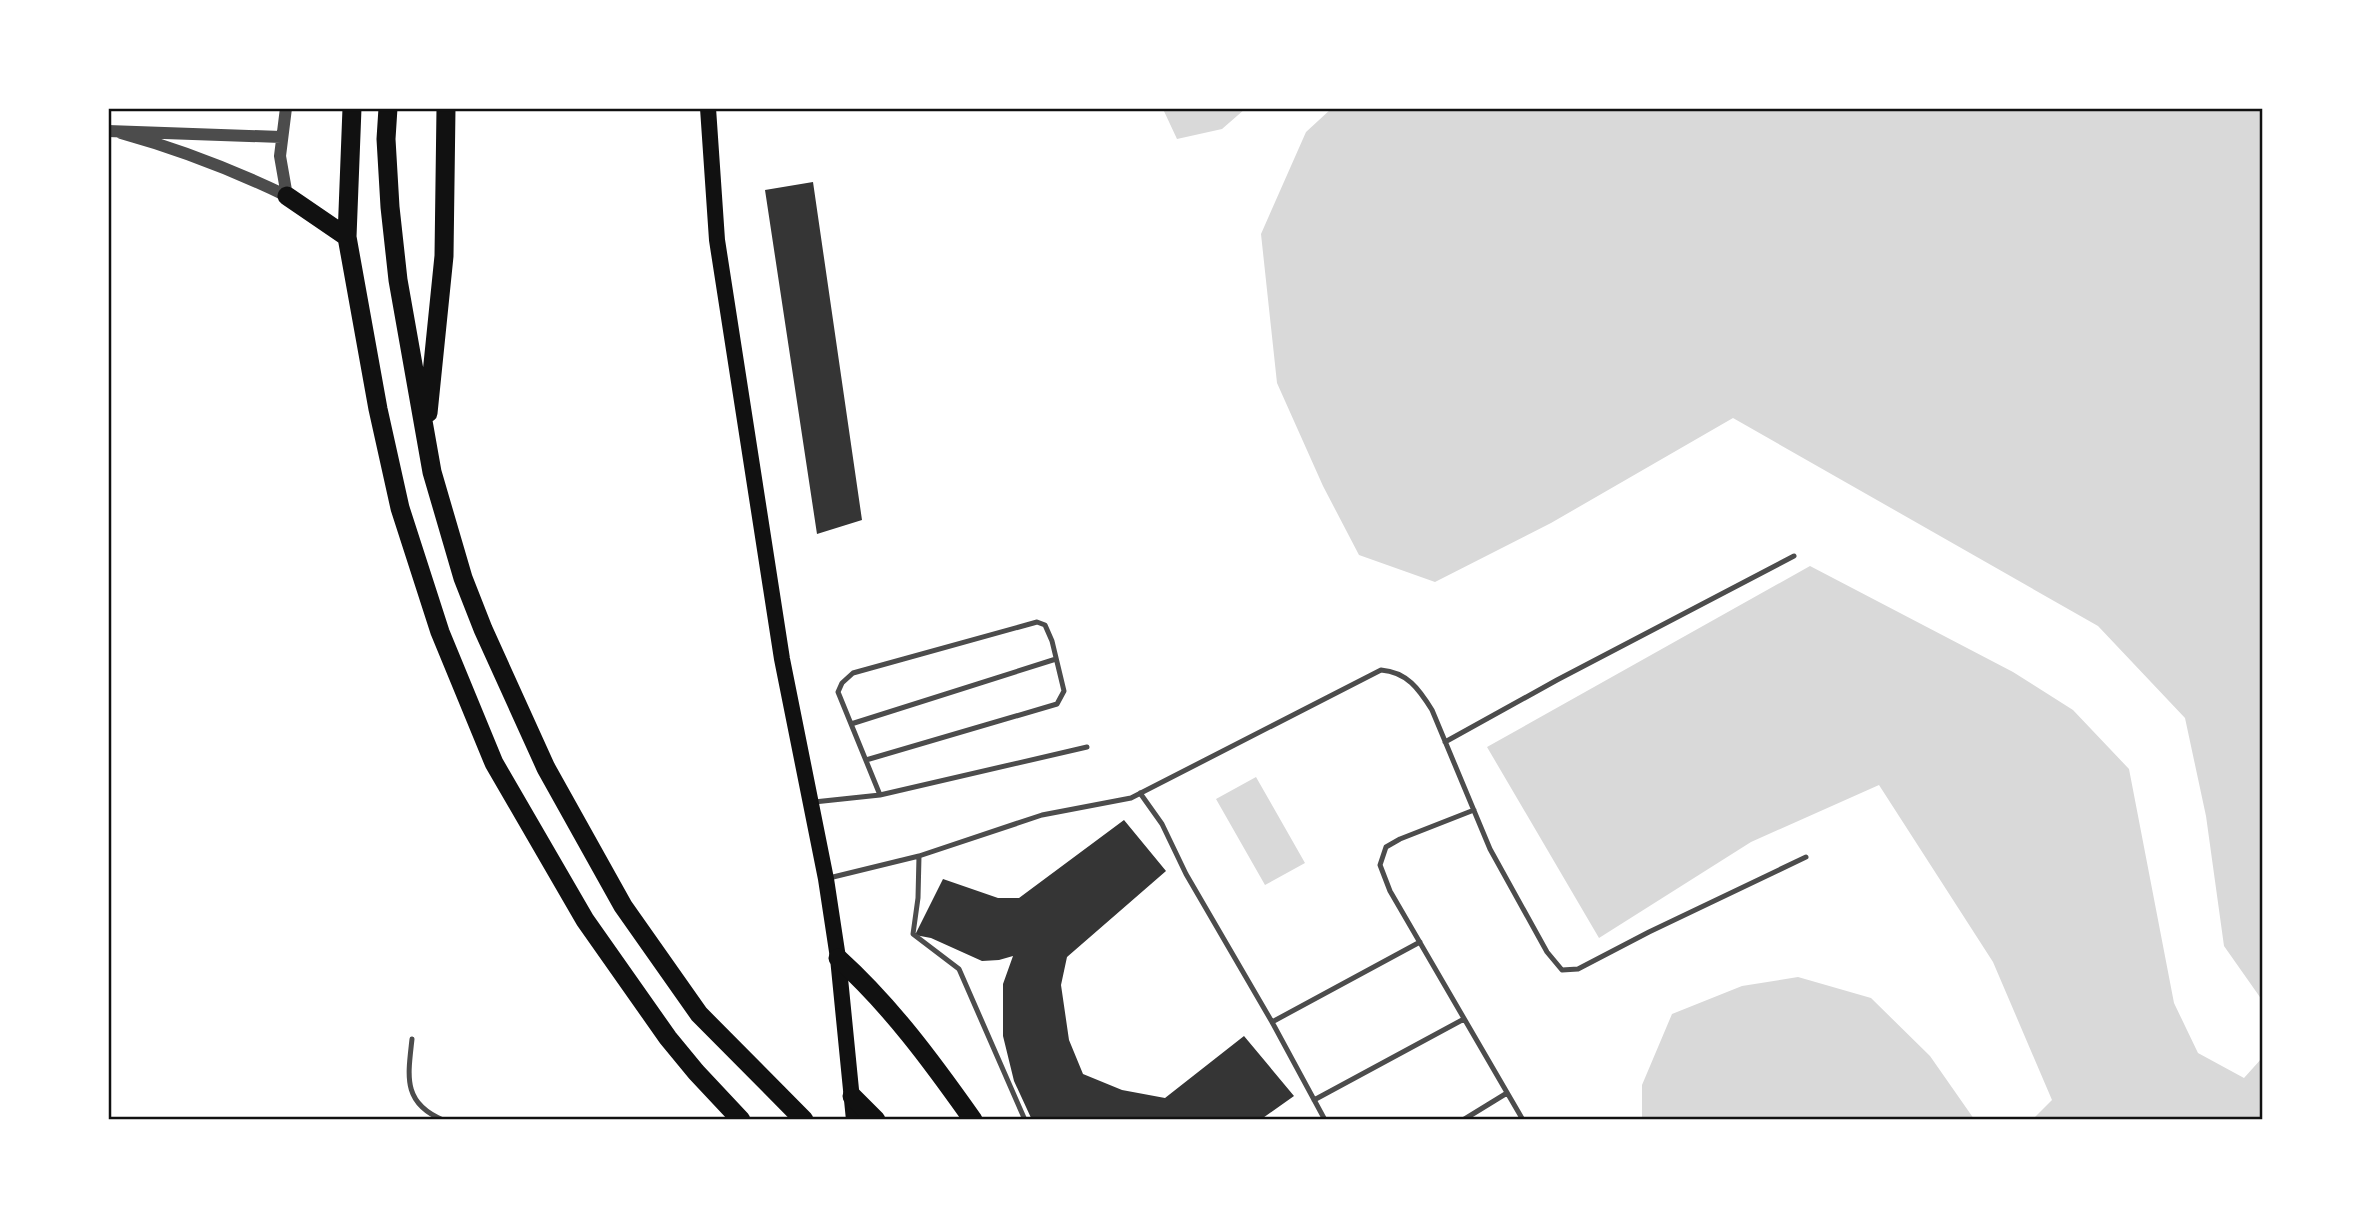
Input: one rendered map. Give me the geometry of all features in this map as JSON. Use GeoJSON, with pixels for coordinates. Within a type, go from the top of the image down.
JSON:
{"type":"FeatureCollection","features":[{"type":"Feature","properties":{"kind":"highway"},"geometry":{"type":"LineString","coordinates":[[352,108],[347,237],[378,410],[400,508],[440,632],[494,763],[585,919],[668,1038],[736,1115]]}},
{"type":"Feature","properties":{"kind":"highway"},"geometry":{"type":"LineString","coordinates":[[388,108],[386,139],[398,280],[432,472],[463,578],[483,629],[547,768],[623,906],[699,1014],[758,1076],[804,1119]]}},
{"type":"Feature","properties":{"kind":"highway"},"geometry":{"type":"LineString","coordinates":[[426,438],[444,256],[446,108]]}},
{"type":"Feature","properties":{"kind":"highway"},"geometry":{"type":"LineString","coordinates":[[287,196],[347,237]]}},
{"type":"Feature","properties":{"kind":"highway"},"geometry":{"type":"LineString","coordinates":[[838,958],[883,1001],[909,1031],[974,1119]]}},
{"type":"Feature","properties":{"kind":"highway"},"geometry":{"type":"LineString","coordinates":[[852,1096],[876,1119]]}},
{"type":"Feature","properties":{"kind":"main road"},"geometry":{"type":"LineString","coordinates":[[708,108],[719,254],[782,659],[826,879],[838,958],[854,1119]]}},
{"type":"Feature","properties":{"kind":"street"},"geometry":{"type":"LineString","coordinates":[[286,108],[281,137],[281,166],[287,196]]}},
{"type":"Feature","properties":{"kind":"street"},"geometry":{"type":"LineString","coordinates":[[115,132],[281,137]]}},
{"type":"Feature","properties":{"kind":"street"},"geometry":{"type":"LineString","coordinates":[[115,132],[178,149],[287,196]]}},
{"type":"Feature","properties":{"kind":"lane"},"geometry":{"type":"LineString","coordinates":[[1446,742],[1556,680],[1794,556]]}},
{"type":"Feature","properties":{"kind":"lane"},"geometry":{"type":"LineString","coordinates":[[866,760],[1057,704],[1064,691],[1045,625],[1037,622],[853,673],[842,683],[838,692],[851,724],[880,794]]}},
{"type":"Feature","properties":{"kind":"lane"},"geometry":{"type":"LineString","coordinates":[[851,724],[1056,659]]}},
{"type":"Feature","properties":{"kind":"lane"},"geometry":{"type":"LineString","coordinates":[[826,879],[919,856],[1042,815],[1131,798],[1381,670],[1396,671],[1423,695],[1446,742],[1489,849],[1547,952],[1562,970],[1578,970],[1649,932],[1806,857]]}},
{"type":"Feature","properties":{"kind":"lane"},"geometry":{"type":"LineString","coordinates":[[811,803],[880,794],[1087,747]]}},
{"type":"Feature","properties":{"kind":"lane"},"geometry":{"type":"LineString","coordinates":[[1140,793],[1162,824],[1186,874],[1325,1119]]}},
{"type":"Feature","properties":{"kind":"lane"},"geometry":{"type":"LineString","coordinates":[[1474,810],[1386,847],[1380,865],[1391,891],[1523,1119]]}},
{"type":"Feature","properties":{"kind":"lane"},"geometry":{"type":"LineString","coordinates":[[919,856],[918,898],[913,934],[959,969],[1024,1119]]}},
{"type":"Feature","properties":{"kind":"lane"},"geometry":{"type":"LineString","coordinates":[[1272,1022],[1420,942]]}},
{"type":"Feature","properties":{"kind":"lane"},"geometry":{"type":"LineString","coordinates":[[1314,1100],[1464,1019]]}},
{"type":"Feature","properties":{"kind":"lane"},"geometry":{"type":"LineString","coordinates":[[412,1039],[407,1078],[426,1113],[443,1119]]}},
{"type":"Feature","properties":{"kind":"lane"},"geometry":{"type":"LineString","coordinates":[[1463,1119],[1507,1093]]}},
{"type":"Feature","properties":{"kind":"shaded area"},"geometry":{"type":"Polygon","coordinates":[[[1163,109],[1245,109],[1222,129],[1177,139],[1163,109]]]}},
{"type":"Feature","properties":{"kind":"shaded area"},"geometry":{"type":"Polygon","coordinates":[[[1331,109],[2262,109],[2262,1000],[2224,946],[2206,816],[2185,718],[2098,626],[1733,418],[1551,523],[1435,582],[1359,555],[1323,486],[1277,383],[1261,234],[1306,132],[1331,109]]]}},
{"type":"Feature","properties":{"kind":"shaded area"},"geometry":{"type":"Polygon","coordinates":[[[1810,566],[2013,672],[2073,710],[2129,769],[2174,1003],[2198,1053],[2244,1078],[2262,1058],[2262,1119],[2033,1119],[2052,1100],[1993,962],[1879,785],[1751,842],[1599,938],[1487,747],[1810,566]]]}},
{"type":"Feature","properties":{"kind":"shaded area"},"geometry":{"type":"Polygon","coordinates":[[[1256,777],[1305,863],[1265,885],[1216,799],[1256,777]]]}},
{"type":"Feature","properties":{"kind":"shaded area"},"geometry":{"type":"Polygon","coordinates":[[[1798,977],[1871,998],[1930,1056],[1974,1119],[1642,1119],[1642,1085],[1672,1014],[1742,986],[1798,977]]]}},
{"type":"Feature","properties":{"kind":"building"},"geometry":{"type":"Polygon","coordinates":[[[813,182],[862,520],[817,534],[765,190],[813,182]]]}},
{"type":"Feature","properties":{"kind":"building"},"geometry":{"type":"Polygon","coordinates":[[[1124,820],[1166,871],[1067,957],[1061,985],[1069,1040],[1083,1074],[1122,1090],[1165,1098],[1244,1036],[1294,1096],[1260,1120],[1032,1120],[1014,1081],[1003,1036],[1003,984],[1013,956],[982,961],[931,938],[915,935],[943,879],[998,898],[1019,898],[1124,820]]]}}]}
